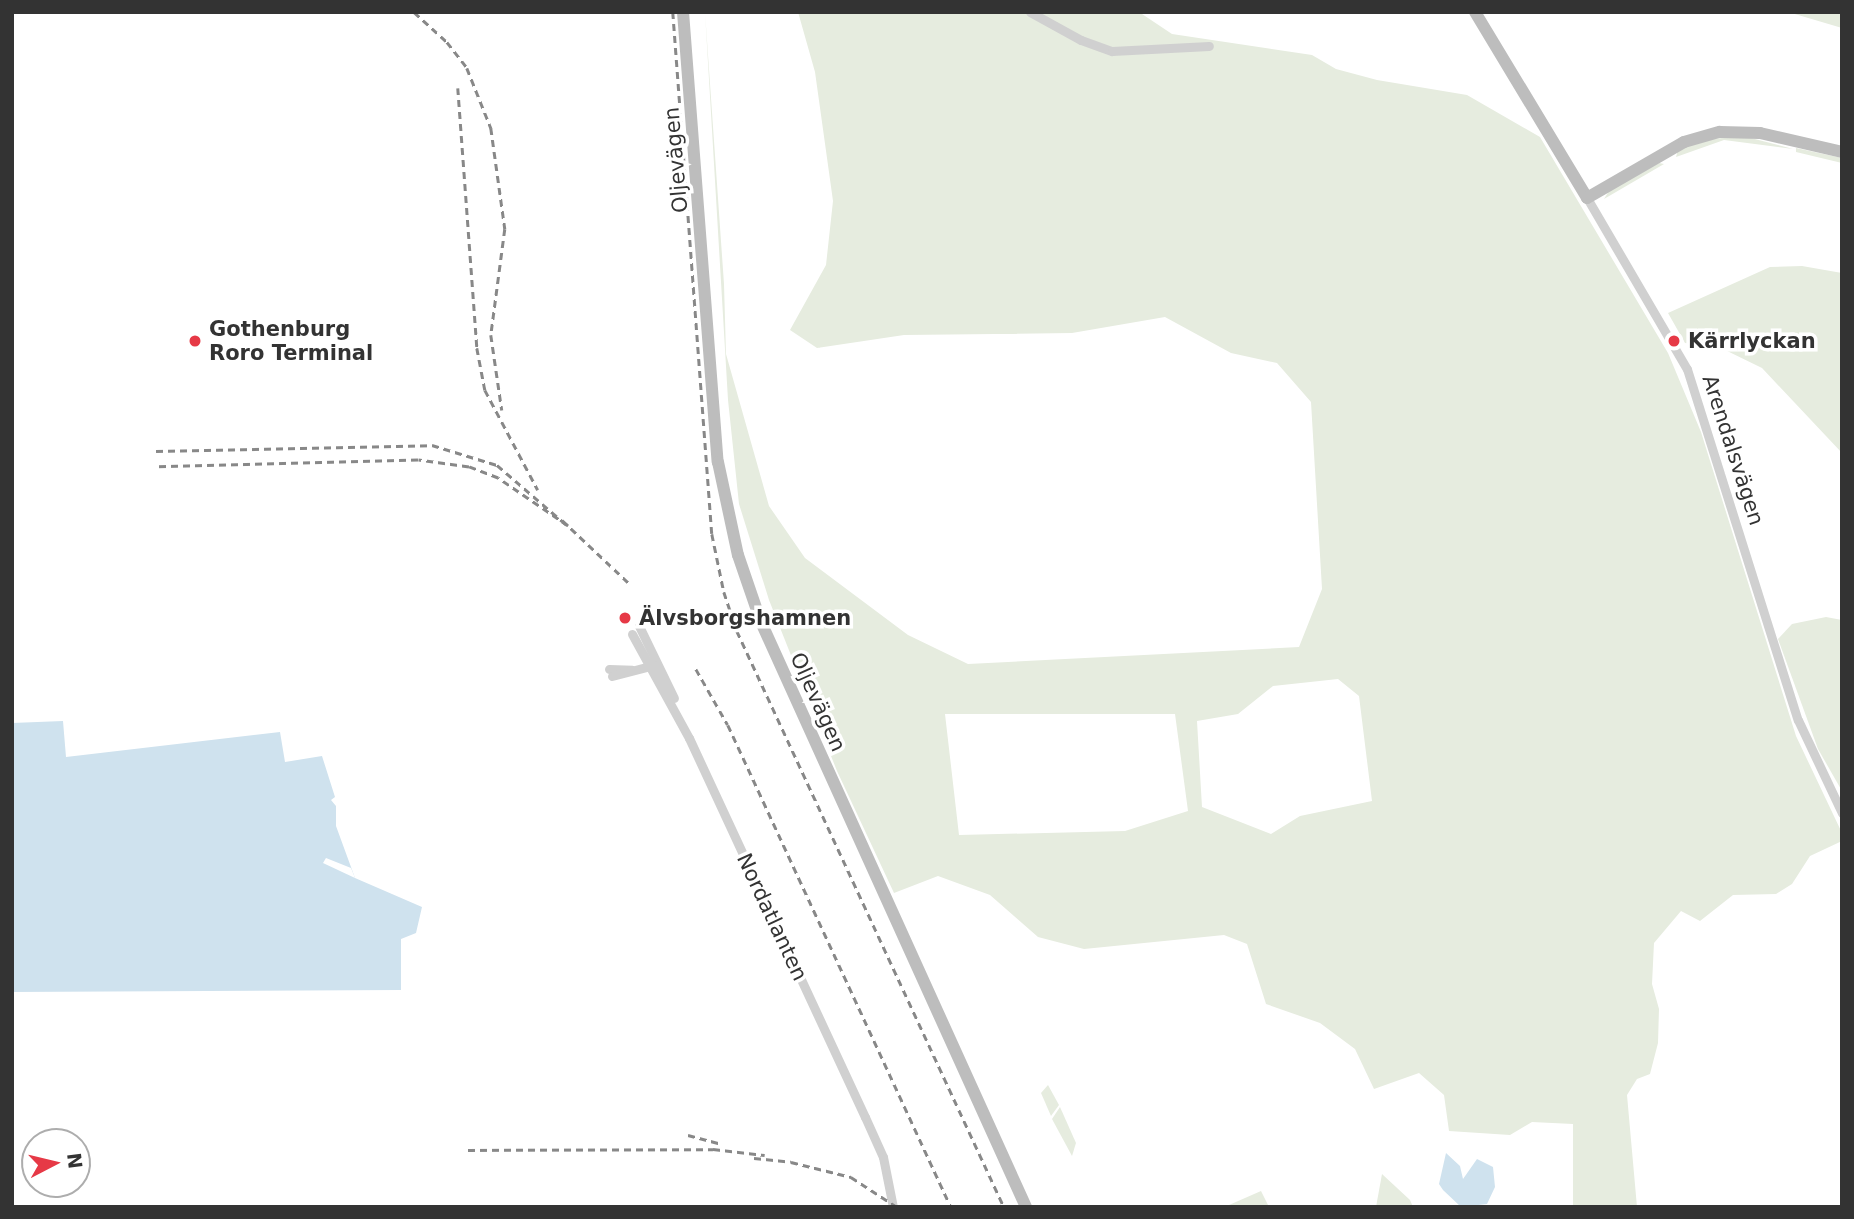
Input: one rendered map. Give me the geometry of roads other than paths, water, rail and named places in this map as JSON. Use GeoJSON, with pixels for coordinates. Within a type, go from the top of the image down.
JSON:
{"type":"FeatureCollection","features":[{"type":"Feature","properties":{"kind":"street","name":"Oljevägen"},"geometry":{"type":"LineString","coordinates":[[683,12],[718,462],[738,555],[761,622],[1026,1207]]}},
{"type":"Feature","properties":{"kind":"street"},"geometry":{"type":"LineString","coordinates":[[1030,12],[1081,40],[1112,51],[1209,46]]}},
{"type":"Feature","properties":{"kind":"street","name":"Arendalsvägen"},"geometry":{"type":"LineString","coordinates":[[1475,12],[1687,369],[1798,720],[1842,813]]}},
{"type":"Feature","properties":{"kind":"street"},"geometry":{"type":"LineString","coordinates":[[1587,198],[1684,142],[1720,132],[1760,133],[1842,152]]}},
{"type":"Feature","properties":{"kind":"street"},"geometry":{"type":"LineString","coordinates":[[610,672],[637,671],[654,665],[639,626]]}},
{"type":"Feature","properties":{"kind":"street","name":"Nordatlanten"},"geometry":{"type":"LineString","coordinates":[[632,634],[654,665],[883,1157],[893,1207]]}},
{"type":"Feature","properties":{"kind":"water"},"geometry":{"type":"Polygon","coordinates":[[[63,721],[66,757],[280,732],[285,762],[322,756],[335,797],[331,800],[336,806],[336,826],[355,878],[422,907],[416,933],[401,939],[401,990],[12,992],[12,723],[63,721]]]}},
{"type":"Feature","properties":{"kind":"water"},"geometry":{"type":"Polygon","coordinates":[[[1446,1153],[1460,1166],[1463,1179],[1477,1159],[1493,1167],[1495,1187],[1487,1204],[1461,1207],[1443,1190],[1439,1184],[1446,1153]]]}},
{"type":"Feature","properties":{"kind":"railway"},"geometry":{"type":"LineString","coordinates":[[414,12],[447,42],[467,68],[491,128],[505,229],[491,335],[502,410]]}},
{"type":"Feature","properties":{"kind":"railway"},"geometry":{"type":"LineString","coordinates":[[673,12],[712,534],[724,592],[737,631],[1004,1207]]}},
{"type":"Feature","properties":{"kind":"railway"},"geometry":{"type":"LineString","coordinates":[[458,88],[477,348],[485,390],[538,490]]}},
{"type":"Feature","properties":{"kind":"railway"},"geometry":{"type":"LineString","coordinates":[[156,451],[432,445],[497,465],[568,526],[498,478],[469,467],[418,460],[157,467]]}},
{"type":"Feature","properties":{"kind":"railway"},"geometry":{"type":"LineString","coordinates":[[562,520],[631,585]]}},
{"type":"Feature","properties":{"kind":"railway"},"geometry":{"type":"LineString","coordinates":[[696,669],[728,725],[951,1207]]}},
{"type":"Feature","properties":{"kind":"railway"},"geometry":{"type":"LineString","coordinates":[[688,1135],[722,1144]]}},
{"type":"Feature","properties":{"kind":"railway"},"geometry":{"type":"LineString","coordinates":[[468,1150],[713,1149],[765,1155]]}},
{"type":"Feature","properties":{"kind":"railway"},"geometry":{"type":"LineString","coordinates":[[754,1158],[791,1162],[851,1177],[897,1207]]}},
{"type":"Feature","properties":{"kind":"place","name":"Gothenburg Roro Terminal"},"geometry":{"type":"Point","coordinates":[195,341]}},
{"type":"Feature","properties":{"kind":"place","name":"Kärrlyckan"},"geometry":{"type":"Point","coordinates":[1674,341]}},
{"type":"Feature","properties":{"kind":"place","name":"Älvsborgshamnen"},"geometry":{"type":"Point","coordinates":[625,618]}}]}
